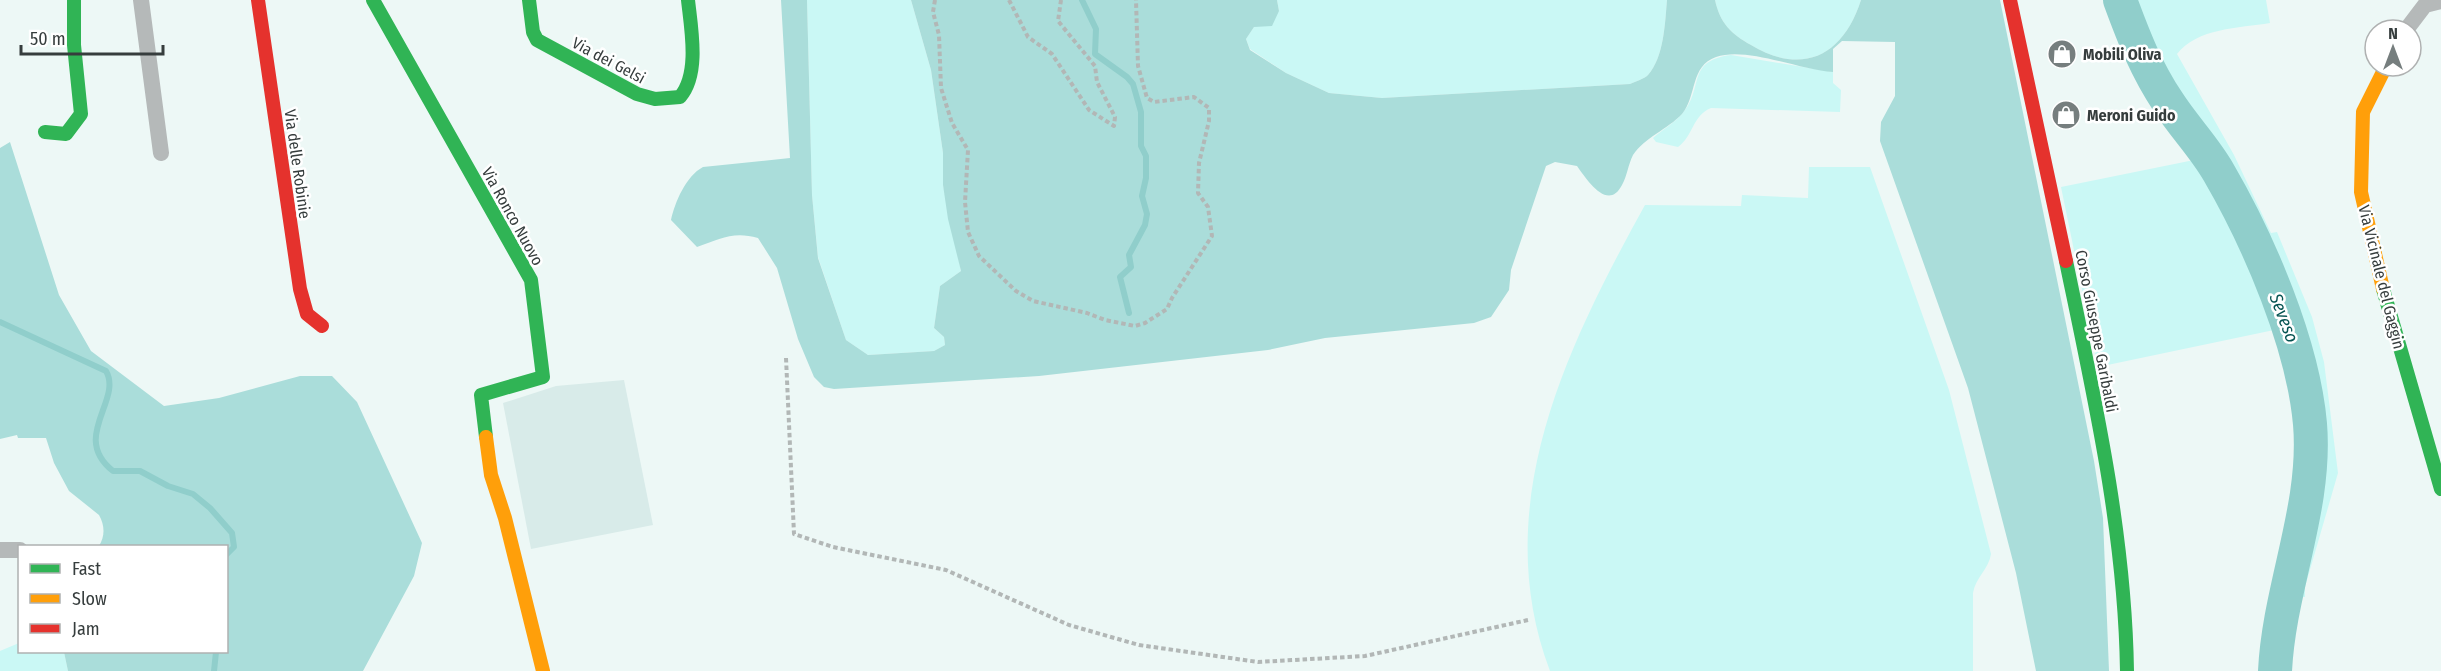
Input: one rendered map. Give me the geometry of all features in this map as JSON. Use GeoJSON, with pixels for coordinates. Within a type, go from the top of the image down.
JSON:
{"type":"FeatureCollection","features":[{"type":"Feature","properties":{"kind":"street"},"geometry":{"type":"LineString","coordinates":[[45,132],[66,134],[81,114],[74,45],[74,0]]}},
{"type":"Feature","properties":{"kind":"street"},"geometry":{"type":"LineString","coordinates":[[141,0],[161,153]]}},
{"type":"Feature","properties":{"kind":"street","name":"Via delle Robinie"},"geometry":{"type":"LineString","coordinates":[[258,0],[300,289],[307,314],[322,326]]}},
{"type":"Feature","properties":{"kind":"street","name":"Via Ronco Nuovo"},"geometry":{"type":"LineString","coordinates":[[373,0],[531,280],[543,376],[481,395],[491,475],[505,518],[543,671]]}},
{"type":"Feature","properties":{"kind":"street","name":"Via dei Gelsi"},"geometry":{"type":"LineString","coordinates":[[530,0],[533,32],[537,40],[637,94],[655,99],[680,97],[687,89],[692,37],[688,0]]}},
{"type":"Feature","properties":{"kind":"street","name":"Corso Giuseppe Garibaldi"},"geometry":{"type":"LineString","coordinates":[[2010,0],[2063,242],[2113,510],[2122,576],[2127,671]]}},
{"type":"Feature","properties":{"kind":"street"},"geometry":{"type":"LineString","coordinates":[[2415,18],[2425,4],[2441,1]]}},
{"type":"Feature","properties":{"kind":"street","name":"Via Vicinale del Gaggin"},"geometry":{"type":"LineString","coordinates":[[2380,78],[2363,112],[2361,192],[2378,270],[2441,489]]}},
{"type":"Feature","properties":{"kind":"street"},"geometry":{"type":"LineString","coordinates":[[0,550],[18,550]]}},
{"type":"Feature","properties":{"kind":"path"},"geometry":{"type":"LineString","coordinates":[[935,0],[933,12],[939,35],[941,88],[952,123],[968,150],[965,217],[968,232],[979,256],[1016,291],[1033,301],[1087,313],[1105,321],[1135,326],[1158,317],[1167,309],[1185,276],[1212,236],[1208,207],[1198,193],[1199,164],[1209,121],[1209,108],[1194,97],[1154,102],[1147,98],[1138,66],[1136,0]]}},
{"type":"Feature","properties":{"kind":"path"},"geometry":{"type":"LineString","coordinates":[[1009,0],[1028,37],[1052,54],[1089,110],[1114,126],[1115,117],[1097,82],[1095,66],[1058,21],[1061,0]]}},
{"type":"Feature","properties":{"kind":"path"},"geometry":{"type":"LineString","coordinates":[[786,358],[794,534],[833,547],[946,570],[1069,625],[1139,645],[1258,662],[1365,656],[1528,620]]}},
{"type":"Feature","properties":{"kind":"shaded area"},"geometry":{"type":"Polygon","coordinates":[[[781,0],[807,0],[812,195],[818,258],[846,340],[868,355],[934,351],[945,345],[944,337],[934,328],[940,286],[961,271],[948,219],[943,185],[943,153],[931,70],[911,0],[1277,0],[1279,11],[1272,26],[1254,27],[1246,39],[1250,50],[1286,73],[1329,93],[1382,98],[1630,84],[1648,75],[1657,59],[1663,39],[1667,0],[1715,0],[1727,27],[1744,41],[1770,54],[1788,59],[1804,59],[1819,55],[1832,47],[1844,35],[1861,0],[2000,0],[2094,461],[2103,518],[2109,671],[2036,671],[2016,573],[1968,388],[1880,141],[1881,122],[1895,96],[1895,42],[1842,41],[1833,49],[1833,72],[1742,54],[1728,54],[1708,61],[1698,74],[1687,107],[1682,114],[1633,155],[1622,185],[1616,193],[1604,195],[1598,191],[1577,166],[1555,162],[1546,166],[1511,270],[1509,290],[1491,317],[1474,323],[1325,338],[1268,350],[1039,376],[834,389],[824,387],[814,377],[798,339],[777,268],[758,238],[734,236],[697,247],[671,220],[682,190],[691,177],[703,167],[790,158],[781,0]]]}},
{"type":"Feature","properties":{"kind":"shaded area"},"geometry":{"type":"Polygon","coordinates":[[[807,0],[911,0],[931,70],[943,153],[943,185],[961,271],[940,286],[934,328],[944,337],[945,345],[934,351],[868,355],[846,340],[818,257],[812,195],[807,0]]]}},
{"type":"Feature","properties":{"kind":"shaded area"},"geometry":{"type":"Polygon","coordinates":[[[1277,0],[1667,0],[1663,39],[1657,59],[1648,75],[1630,84],[1382,98],[1329,93],[1286,73],[1250,49],[1246,39],[1254,27],[1279,11],[1277,0]]]}},
{"type":"Feature","properties":{"kind":"shaded area"},"geometry":{"type":"Polygon","coordinates":[[[1715,0],[1861,0],[1844,35],[1832,47],[1819,55],[1804,59],[1788,59],[1770,54],[1732,32],[1723,21],[1715,0]]]}},
{"type":"Feature","properties":{"kind":"shaded area"},"geometry":{"type":"Polygon","coordinates":[[[2132,0],[2266,0],[2270,23],[2207,34],[2185,45],[2177,54],[2234,155],[2271,233],[2277,232],[2312,317],[2324,362],[2338,473],[2305,587],[2305,597],[2297,597],[2316,514],[2323,463],[2322,428],[2307,350],[2294,309],[2262,229],[2227,164],[2166,75],[2132,0]]]}},
{"type":"Feature","properties":{"kind":"shaded area"},"geometry":{"type":"Polygon","coordinates":[[[1731,55],[1833,72],[1833,83],[1841,90],[1840,112],[1711,108],[1700,116],[1678,147],[1656,142],[1653,138],[1679,117],[1689,104],[1701,69],[1717,58],[1731,55]]]}},
{"type":"Feature","properties":{"kind":"shaded area"},"geometry":{"type":"Polygon","coordinates":[[[10,142],[59,295],[91,351],[164,406],[219,398],[300,376],[332,376],[357,402],[422,543],[414,576],[363,671],[68,671],[64,653],[228,653],[228,545],[99,545],[104,531],[99,515],[69,491],[54,463],[46,438],[18,438],[17,435],[0,439],[0,148],[10,142]]]}},
{"type":"Feature","properties":{"kind":"shaded area"},"geometry":{"type":"Polygon","coordinates":[[[2199,159],[2224,205],[2274,330],[2098,367],[2061,187],[2199,159]]]}},
{"type":"Feature","properties":{"kind":"shaded area"},"geometry":{"type":"Polygon","coordinates":[[[1809,167],[1870,167],[1949,390],[1991,554],[1973,593],[1973,671],[1550,671],[1533,610],[1528,549],[1532,489],[1545,430],[1564,372],[1588,315],[1616,259],[1645,205],[1741,206],[1742,195],[1808,198],[1809,167]]]}},
{"type":"Feature","properties":{"kind":"shaded area"},"geometry":{"type":"Polygon","coordinates":[[[624,380],[653,525],[531,549],[503,403],[556,386],[624,380]]]}},
{"type":"Feature","properties":{"kind":"shaded area"},"geometry":{"type":"Polygon","coordinates":[[[18,643],[18,653],[64,653],[68,671],[0,671],[0,651],[18,643]]]}},
{"type":"Feature","properties":{"kind":"waterway"},"geometry":{"type":"LineString","coordinates":[[1082,0],[1096,29],[1095,54],[1133,84],[1141,112],[1141,146],[1146,156],[1146,178],[1142,196],[1147,214],[1145,225],[1129,255],[1131,267],[1120,277],[1129,313]]}},
{"type":"Feature","properties":{"kind":"waterway","name":"Seveso"},"geometry":{"type":"LineString","coordinates":[[2120,0],[2160,90],[2213,164],[2249,230],[2289,328],[2306,393],[2311,455],[2308,486],[2283,609],[2275,671]]}},
{"type":"Feature","properties":{"kind":"waterway"},"geometry":{"type":"LineString","coordinates":[[0,322],[106,371],[109,382],[108,394],[96,432],[96,445],[101,458],[113,471],[140,471],[168,486],[193,494],[210,508],[232,533],[234,547],[228,553]]}},
{"type":"Feature","properties":{"kind":"waterway"},"geometry":{"type":"LineString","coordinates":[[214,671],[216,653]]}},
{"type":"Feature","properties":{"kind":"traffic: fast"},"geometry":{"type":"LineString","coordinates":[[45,132],[66,134],[81,114],[74,45],[74,0]]}},
{"type":"Feature","properties":{"kind":"traffic: fast"},"geometry":{"type":"LineString","coordinates":[[373,0],[531,280],[543,377],[481,395],[486,437]]}},
{"type":"Feature","properties":{"kind":"traffic: fast"},"geometry":{"type":"LineString","coordinates":[[529,0],[533,32],[537,40],[637,94],[655,99],[680,97],[690,76],[693,50],[688,0]]}},
{"type":"Feature","properties":{"kind":"traffic: fast"},"geometry":{"type":"LineString","coordinates":[[2066,261],[2097,413],[2114,516],[2121,567],[2127,671]]}},
{"type":"Feature","properties":{"kind":"traffic: fast"},"geometry":{"type":"LineString","coordinates":[[2383,289],[2441,489]]}},
{"type":"Feature","properties":{"kind":"traffic: slow"},"geometry":{"type":"LineString","coordinates":[[2380,78],[2363,112],[2361,192],[2383,289]]}},
{"type":"Feature","properties":{"kind":"traffic: slow"},"geometry":{"type":"LineString","coordinates":[[486,437],[491,475],[505,518],[543,671]]}},
{"type":"Feature","properties":{"kind":"traffic: jam"},"geometry":{"type":"LineString","coordinates":[[258,0],[300,289],[307,314],[322,326]]}},
{"type":"Feature","properties":{"kind":"traffic: jam"},"geometry":{"type":"LineString","coordinates":[[2010,0],[2066,261]]}},
{"type":"Feature","properties":{"kind":"place","name":"Mobili Oliva"},"geometry":{"type":"Point","coordinates":[2062,54]}},
{"type":"Feature","properties":{"kind":"place","name":"Meroni Guido"},"geometry":{"type":"Point","coordinates":[2066,115]}}]}
